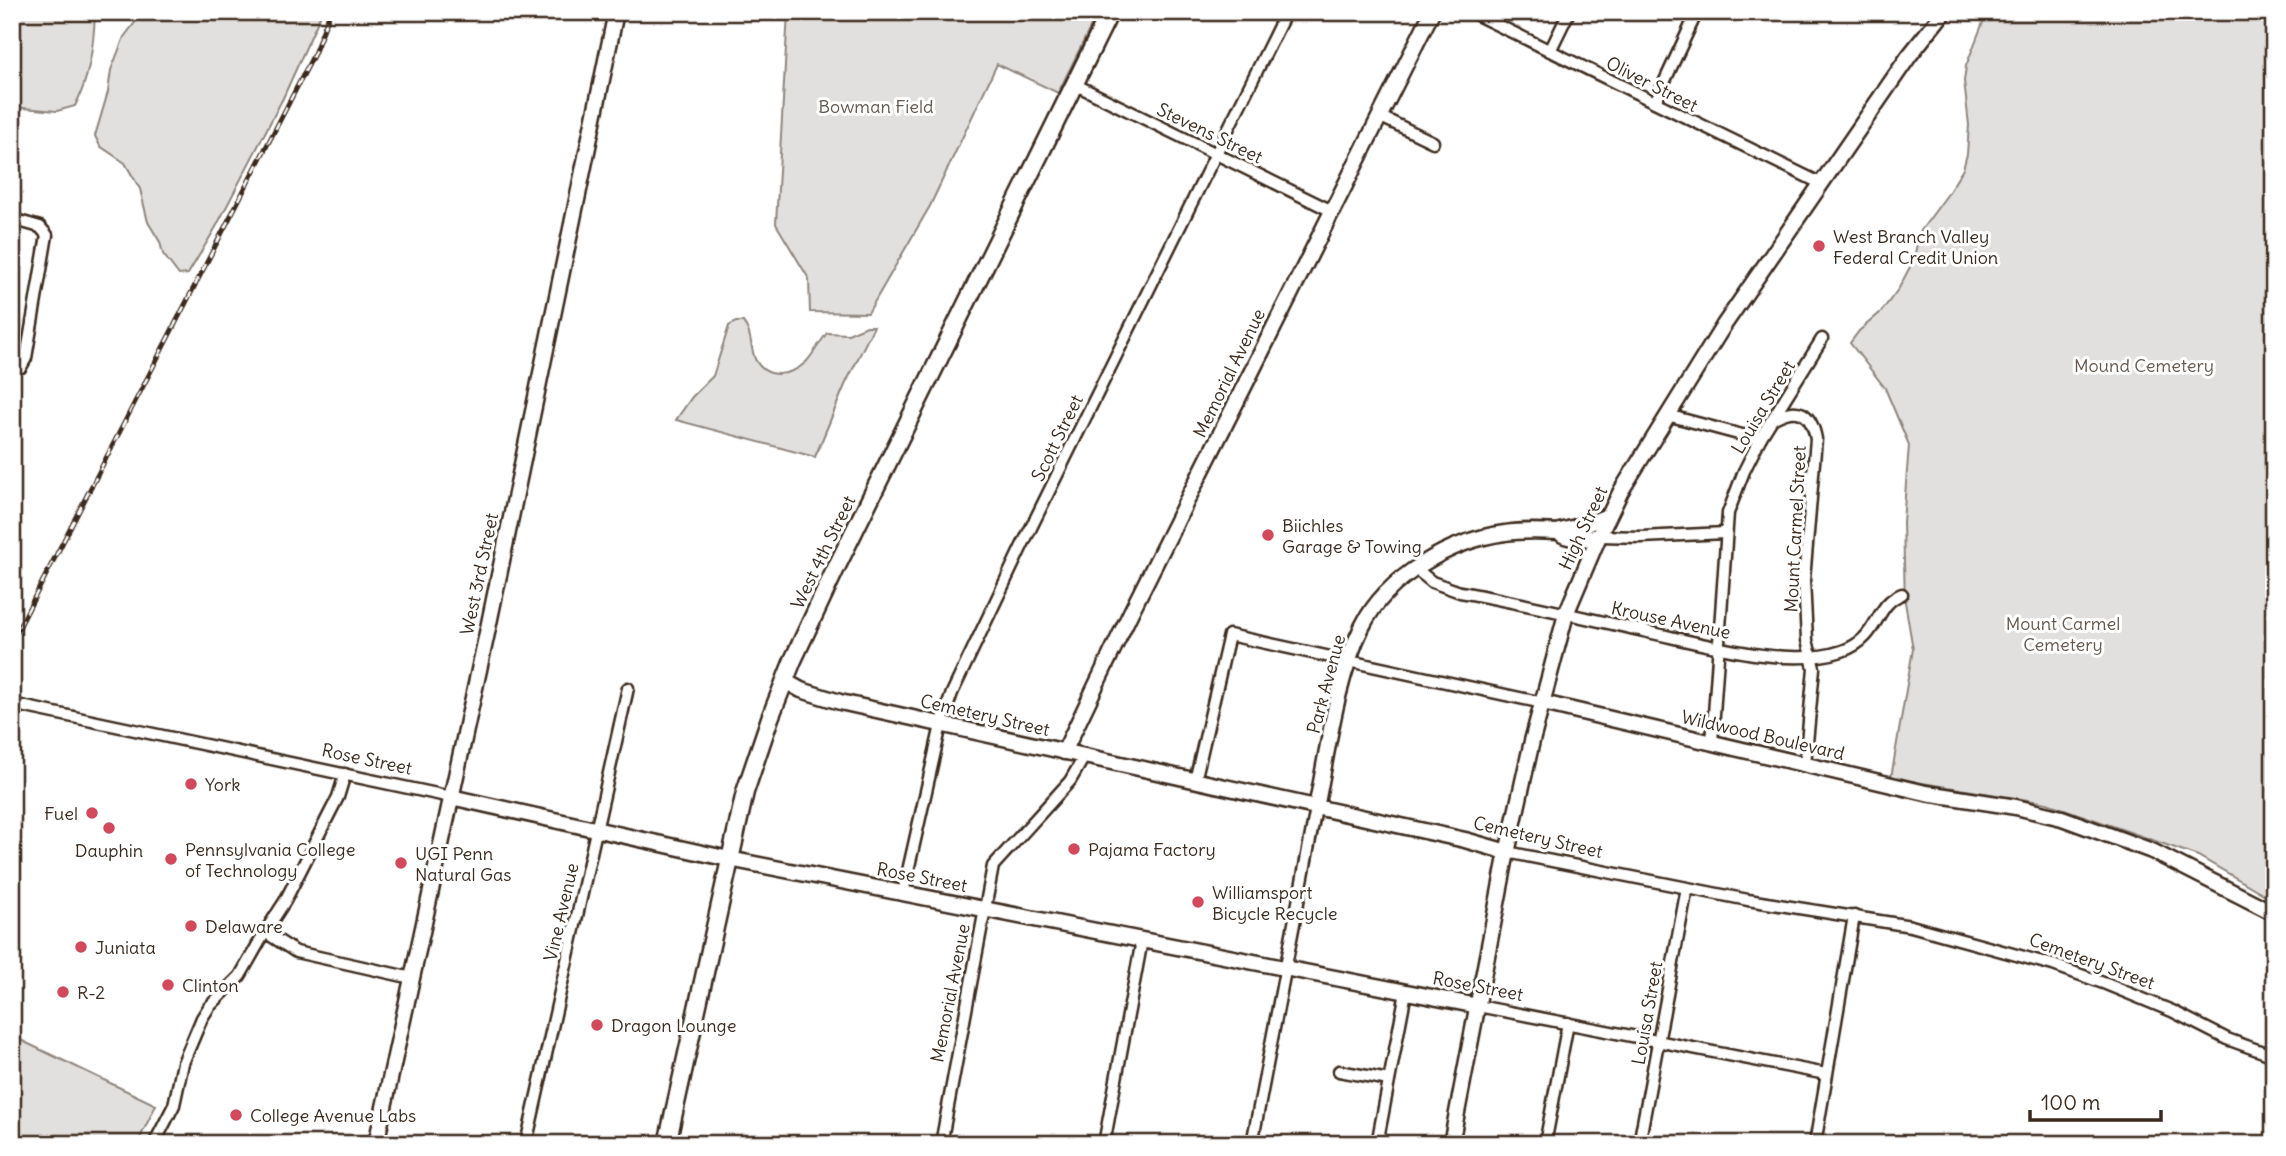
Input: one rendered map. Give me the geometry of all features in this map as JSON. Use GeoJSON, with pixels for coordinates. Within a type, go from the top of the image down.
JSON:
{"type":"FeatureCollection","features":[{"type":"Feature","properties":{"kind":"main road","name":"West 4th Street"},"geometry":{"type":"LineString","coordinates":[[667,1144],[745,792],[785,681],[837,566],[1110,12]]}},
{"type":"Feature","properties":{"kind":"street","name":"West 3rd Street"},"geometry":{"type":"LineString","coordinates":[[376,1144],[616,12]]}},
{"type":"Feature","properties":{"kind":"street","name":"Scott Street"},"geometry":{"type":"LineString","coordinates":[[903,893],[941,725],[949,701],[1079,430],[1286,12]]}},
{"type":"Feature","properties":{"kind":"street","name":"Memorial Avenue"},"geometry":{"type":"LineString","coordinates":[[1063,752],[1432,12]]}},
{"type":"Feature","properties":{"kind":"street","name":"Oliver Street"},"geometry":{"type":"LineString","coordinates":[[1471,12],[1820,183]]}},
{"type":"Feature","properties":{"kind":"street"},"geometry":{"type":"LineString","coordinates":[[1550,51],[1569,12]]}},
{"type":"Feature","properties":{"kind":"street"},"geometry":{"type":"LineString","coordinates":[[1655,103],[1698,12]]}},
{"type":"Feature","properties":{"kind":"street","name":"High Street"},"geometry":{"type":"LineString","coordinates":[[1451,1144],[1507,852],[1543,703],[1566,614],[1599,536],[1667,415],[1724,325],[1909,56],[1944,12]]}},
{"type":"Feature","properties":{"kind":"street","name":"Stevens Street"},"geometry":{"type":"LineString","coordinates":[[1074,84],[1332,211]]}},
{"type":"Feature","properties":{"kind":"street"},"geometry":{"type":"LineString","coordinates":[[1379,116],[1433,142]]}},
{"type":"Feature","properties":{"kind":"street"},"geometry":{"type":"LineString","coordinates":[[12,219],[34,224],[47,233],[28,345],[16,368]]}},
{"type":"Feature","properties":{"kind":"street","name":"Louisa Street"},"geometry":{"type":"LineString","coordinates":[[1712,743],[1728,513],[1761,437],[1822,340]]}},
{"type":"Feature","properties":{"kind":"street","name":"Mount Carmel Street"},"geometry":{"type":"LineString","coordinates":[[1774,418],[1791,411],[1801,412],[1812,422],[1816,439],[1804,580],[1807,640],[1814,683],[1805,764]]}},
{"type":"Feature","properties":{"kind":"street"},"geometry":{"type":"LineString","coordinates":[[1667,415],[1742,435],[1761,437]]}},
{"type":"Feature","properties":{"kind":"street"},"geometry":{"type":"LineString","coordinates":[[1559,532],[1608,516]]}},
{"type":"Feature","properties":{"kind":"street","name":"Park Avenue"},"geometry":{"type":"LineString","coordinates":[[1252,1144],[1316,808],[1349,662],[1363,625],[1377,603],[1416,569],[1444,553],[1482,538],[1524,531],[1559,532],[1564,536],[1588,538],[1725,533]]}},
{"type":"Feature","properties":{"kind":"street","name":"Krouse Avenue"},"geometry":{"type":"LineString","coordinates":[[1416,569],[1426,578],[1448,589],[1718,647],[1780,657],[1812,658],[1841,652],[1862,641],[1872,630],[1888,602],[1902,594]]}},
{"type":"Feature","properties":{"kind":"street","name":"Wildwood Boulevard"},"geometry":{"type":"LineString","coordinates":[[1195,781],[1229,635],[1543,703],[1926,793],[2037,812],[2093,828],[2152,851],[2274,913]]}},
{"type":"Feature","properties":{"kind":"street","name":"Cemetery Street"},"geometry":{"type":"LineString","coordinates":[[785,681],[815,695],[941,725],[1465,840],[1507,852],[1687,888],[1911,926],[2053,965],[2137,996],[2227,1039],[2274,1056]]}},
{"type":"Feature","properties":{"kind":"street","name":"Vine Avenue"},"geometry":{"type":"LineString","coordinates":[[526,1144],[628,688]]}},
{"type":"Feature","properties":{"kind":"street","name":"Rose Street"},"geometry":{"type":"LineString","coordinates":[[12,704],[729,859],[1826,1074]]}},
{"type":"Feature","properties":{"kind":"street","name":"Memorial Avenue"},"geometry":{"type":"LineString","coordinates":[[940,1144],[993,866],[1070,781],[1084,757]]}},
{"type":"Feature","properties":{"kind":"street"},"geometry":{"type":"LineString","coordinates":[[155,1144],[173,1105],[183,1063],[202,1018],[209,1007],[240,976],[285,901],[338,797],[345,774]]}},
{"type":"Feature","properties":{"kind":"street","name":"Louisa Street"},"geometry":{"type":"LineString","coordinates":[[1639,1144],[1687,888]]}},
{"type":"Feature","properties":{"kind":"street"},"geometry":{"type":"LineString","coordinates":[[1815,1144],[1854,916]]}},
{"type":"Feature","properties":{"kind":"street"},"geometry":{"type":"LineString","coordinates":[[265,932],[296,952],[412,978]]}},
{"type":"Feature","properties":{"kind":"street"},"geometry":{"type":"LineString","coordinates":[[1104,1144],[1142,940]]}},
{"type":"Feature","properties":{"kind":"street"},"geometry":{"type":"LineString","coordinates":[[1377,1144],[1406,992]]}},
{"type":"Feature","properties":{"kind":"street"},"geometry":{"type":"LineString","coordinates":[[1545,1144],[1568,1024]]}},
{"type":"Feature","properties":{"kind":"street"},"geometry":{"type":"LineString","coordinates":[[1339,1071],[1389,1080]]}},
{"type":"Feature","properties":{"kind":"green space"},"geometry":{"type":"Polygon","coordinates":[[[12,12],[95,12],[90,60],[75,106],[57,111],[12,107],[12,12]]]}},
{"type":"Feature","properties":{"kind":"green space"},"geometry":{"type":"Polygon","coordinates":[[[143,12],[322,12],[283,98],[216,227],[188,274],[179,275],[163,254],[160,242],[148,222],[140,189],[125,163],[100,146],[95,136],[108,92],[111,70],[124,37],[143,12]]]}},
{"type":"Feature","properties":{"kind":"green space","name":"Bowman Field"},"geometry":{"type":"Polygon","coordinates":[[[788,12],[1098,12],[1058,93],[997,64],[930,206],[868,313],[810,312],[809,279],[776,224],[788,12]]]}},
{"type":"Feature","properties":{"kind":"green space"},"geometry":{"type":"Polygon","coordinates":[[[1987,12],[2274,12],[2274,900],[2198,856],[2047,803],[1891,778],[1913,649],[1905,602],[1903,522],[1909,445],[1885,388],[1850,343],[1859,331],[1881,312],[1899,288],[1913,261],[1920,232],[1963,169],[1969,125],[1964,81],[1966,66],[1987,12]]]}},
{"type":"Feature","properties":{"kind":"green space"},"geometry":{"type":"Polygon","coordinates":[[[743,322],[746,326],[755,359],[760,366],[766,371],[780,374],[794,370],[807,361],[827,333],[848,334],[874,326],[845,385],[815,457],[676,420],[692,397],[713,376],[729,326],[743,322]]]}},
{"type":"Feature","properties":{"kind":"green space"},"geometry":{"type":"Polygon","coordinates":[[[12,1036],[156,1105],[137,1144],[12,1144],[12,1036]]]}},
{"type":"Feature","properties":{"kind":"railway"},"geometry":{"type":"LineString","coordinates":[[12,641],[314,54],[330,12]]}},
{"type":"Feature","properties":{"kind":"place","name":"West Branch Valley Federal Credit Union"},"geometry":{"type":"Point","coordinates":[1819,246]}},
{"type":"Feature","properties":{"kind":"place","name":"Biichles Garage & Towing"},"geometry":{"type":"Point","coordinates":[1268,535]}},
{"type":"Feature","properties":{"kind":"place","name":"York"},"geometry":{"type":"Point","coordinates":[191,784]}},
{"type":"Feature","properties":{"kind":"place","name":"Fuel"},"geometry":{"type":"Point","coordinates":[92,813]}},
{"type":"Feature","properties":{"kind":"place","name":"Dauphin"},"geometry":{"type":"Point","coordinates":[109,828]}},
{"type":"Feature","properties":{"kind":"place","name":"Pajama Factory"},"geometry":{"type":"Point","coordinates":[1074,849]}},
{"type":"Feature","properties":{"kind":"place","name":"Pennsylvania College of Technology"},"geometry":{"type":"Point","coordinates":[171,859]}},
{"type":"Feature","properties":{"kind":"place","name":"UGI Penn Natural Gas"},"geometry":{"type":"Point","coordinates":[401,863]}},
{"type":"Feature","properties":{"kind":"place","name":"Williamsport Bicycle Recycle"},"geometry":{"type":"Point","coordinates":[1198,902]}},
{"type":"Feature","properties":{"kind":"place","name":"Delaware"},"geometry":{"type":"Point","coordinates":[191,926]}},
{"type":"Feature","properties":{"kind":"place","name":"Juniata"},"geometry":{"type":"Point","coordinates":[81,947]}},
{"type":"Feature","properties":{"kind":"place","name":"Clinton"},"geometry":{"type":"Point","coordinates":[168,985]}},
{"type":"Feature","properties":{"kind":"place","name":"R-2"},"geometry":{"type":"Point","coordinates":[63,992]}},
{"type":"Feature","properties":{"kind":"place","name":"Dragon Lounge"},"geometry":{"type":"Point","coordinates":[597,1025]}},
{"type":"Feature","properties":{"kind":"place","name":"College Avenue Labs"},"geometry":{"type":"Point","coordinates":[236,1115]}},
{"type":"Feature","properties":{"kind":"park label","name":"Mound Cemetery"},"geometry":{"type":"Point","coordinates":[2144,365]}},
{"type":"Feature","properties":{"kind":"park label","name":"Mount Carmel Cemetery"},"geometry":{"type":"Point","coordinates":[2063,633]}}]}
